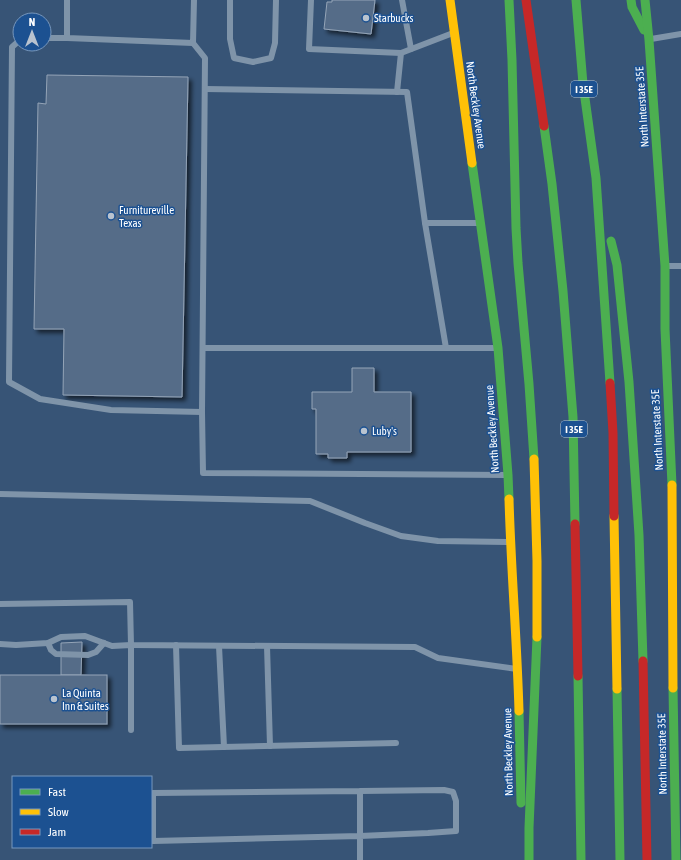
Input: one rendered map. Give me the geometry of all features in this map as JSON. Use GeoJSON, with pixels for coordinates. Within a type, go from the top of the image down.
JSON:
{"type":"FeatureCollection","features":[{"type":"Feature","properties":{"kind":"main road","name":"North Beckley Avenue"},"geometry":{"type":"LineString","coordinates":[[450,0],[498,348],[508,475],[510,542],[518,669],[522,860]]}},
{"type":"Feature","properties":{"kind":"main road"},"geometry":{"type":"LineString","coordinates":[[509,0],[516,228],[535,472],[537,652],[529,828],[529,860]]}},
{"type":"Feature","properties":{"kind":"main road","name":"I 35E"},"geometry":{"type":"LineString","coordinates":[[526,0],[552,184],[563,291],[573,417],[581,860]]}},
{"type":"Feature","properties":{"kind":"main road","name":"I 35E"},"geometry":{"type":"LineString","coordinates":[[576,0],[584,84],[596,178],[613,433],[620,860]]}},
{"type":"Feature","properties":{"kind":"main road"},"geometry":{"type":"LineString","coordinates":[[631,0],[632,6],[649,40]]}},
{"type":"Feature","properties":{"kind":"main road","name":"North Interstate 35E"},"geometry":{"type":"LineString","coordinates":[[645,0],[665,266],[665,329],[674,487],[677,619],[676,860]]}},
{"type":"Feature","properties":{"kind":"main road"},"geometry":{"type":"LineString","coordinates":[[596,178],[616,264],[629,382],[643,614],[647,860]]}},
{"type":"Feature","properties":{"kind":"lane"},"geometry":{"type":"LineString","coordinates":[[67,0],[67,38]]}},
{"type":"Feature","properties":{"kind":"lane"},"geometry":{"type":"LineString","coordinates":[[194,0],[193,43],[205,58],[202,412],[204,473],[508,475]]}},
{"type":"Feature","properties":{"kind":"lane"},"geometry":{"type":"LineString","coordinates":[[230,0],[230,39],[234,58],[254,62],[271,58],[275,42],[276,0]]}},
{"type":"Feature","properties":{"kind":"lane"},"geometry":{"type":"LineString","coordinates":[[311,0],[309,49],[401,53],[454,32]]}},
{"type":"Feature","properties":{"kind":"lane"},"geometry":{"type":"LineString","coordinates":[[402,0],[411,49]]}},
{"type":"Feature","properties":{"kind":"lane"},"geometry":{"type":"LineString","coordinates":[[649,40],[681,34]]}},
{"type":"Feature","properties":{"kind":"lane"},"geometry":{"type":"LineString","coordinates":[[52,38],[193,43]]}},
{"type":"Feature","properties":{"kind":"lane"},"geometry":{"type":"LineString","coordinates":[[12,47],[9,382],[40,399],[111,410],[202,412]]}},
{"type":"Feature","properties":{"kind":"lane"},"geometry":{"type":"LineString","coordinates":[[397,92],[401,53]]}},
{"type":"Feature","properties":{"kind":"lane"},"geometry":{"type":"LineString","coordinates":[[205,89],[407,92],[425,223],[446,348]]}},
{"type":"Feature","properties":{"kind":"lane"},"geometry":{"type":"LineString","coordinates":[[425,223],[481,223]]}},
{"type":"Feature","properties":{"kind":"lane"},"geometry":{"type":"LineString","coordinates":[[665,266],[681,266]]}},
{"type":"Feature","properties":{"kind":"lane"},"geometry":{"type":"LineString","coordinates":[[203,348],[498,348]]}},
{"type":"Feature","properties":{"kind":"lane"},"geometry":{"type":"LineString","coordinates":[[0,494],[310,501],[401,536],[438,540],[510,542]]}},
{"type":"Feature","properties":{"kind":"lane"},"geometry":{"type":"LineString","coordinates":[[0,604],[130,602],[131,730]]}},
{"type":"Feature","properties":{"kind":"lane"},"geometry":{"type":"LineString","coordinates":[[0,644],[16,645],[48,643],[60,637],[85,636],[112,646],[176,645],[415,647],[438,658],[518,669]]}},
{"type":"Feature","properties":{"kind":"lane"},"geometry":{"type":"LineString","coordinates":[[48,643],[50,650],[56,654],[88,655],[96,652],[104,643]]}},
{"type":"Feature","properties":{"kind":"lane"},"geometry":{"type":"LineString","coordinates":[[176,645],[179,748],[396,743]]}},
{"type":"Feature","properties":{"kind":"lane"},"geometry":{"type":"LineString","coordinates":[[219,646],[224,747]]}},
{"type":"Feature","properties":{"kind":"lane"},"geometry":{"type":"LineString","coordinates":[[267,646],[270,746]]}},
{"type":"Feature","properties":{"kind":"lane"},"geometry":{"type":"LineString","coordinates":[[444,790],[453,792],[456,801],[456,831],[428,834],[153,841],[153,793],[360,791],[444,790]]}},
{"type":"Feature","properties":{"kind":"lane"},"geometry":{"type":"LineString","coordinates":[[360,791],[360,860]]}},
{"type":"Feature","properties":{"kind":"building"},"geometry":{"type":"Polygon","coordinates":[[[332,0],[375,0],[371,34],[324,29],[327,2],[332,2],[332,0]]]}},
{"type":"Feature","properties":{"kind":"building","name":"Furnitureville Texas"},"geometry":{"type":"Polygon","coordinates":[[[47,75],[188,77],[182,397],[63,395],[64,329],[34,329],[38,103],[46,104],[47,75]]]}},
{"type":"Feature","properties":{"kind":"building","name":"Luby's"},"geometry":{"type":"Polygon","coordinates":[[[352,368],[374,368],[374,392],[411,392],[411,452],[347,452],[347,458],[328,458],[328,454],[316,454],[316,409],[312,409],[312,392],[352,392],[352,368]]]}},
{"type":"Feature","properties":{"kind":"building"},"geometry":{"type":"Polygon","coordinates":[[[82,642],[81,675],[61,675],[61,643],[82,642]]]}},
{"type":"Feature","properties":{"kind":"building","name":"La Quinta Inn & Suites"},"geometry":{"type":"Polygon","coordinates":[[[0,675],[107,675],[107,724],[0,724],[0,675]]]}},
{"type":"Feature","properties":{"kind":"traffic: fast"},"geometry":{"type":"LineString","coordinates":[[509,0],[516,228],[534,459]]}},
{"type":"Feature","properties":{"kind":"traffic: fast"},"geometry":{"type":"LineString","coordinates":[[576,0],[583,84],[596,178],[610,383]]}},
{"type":"Feature","properties":{"kind":"traffic: fast"},"geometry":{"type":"LineString","coordinates":[[631,0],[632,7],[644,30]]}},
{"type":"Feature","properties":{"kind":"traffic: fast"},"geometry":{"type":"LineString","coordinates":[[645,0],[665,266],[665,329],[672,485]]}},
{"type":"Feature","properties":{"kind":"traffic: fast"},"geometry":{"type":"LineString","coordinates":[[544,126],[552,184],[563,291],[573,417],[575,524]]}},
{"type":"Feature","properties":{"kind":"traffic: fast"},"geometry":{"type":"LineString","coordinates":[[472,163],[498,348],[509,499]]}},
{"type":"Feature","properties":{"kind":"traffic: fast"},"geometry":{"type":"LineString","coordinates":[[611,241],[617,265],[629,382],[639,535],[643,661]]}},
{"type":"Feature","properties":{"kind":"traffic: fast"},"geometry":{"type":"LineString","coordinates":[[529,860],[537,637]]}},
{"type":"Feature","properties":{"kind":"traffic: fast"},"geometry":{"type":"LineString","coordinates":[[578,676],[581,860]]}},
{"type":"Feature","properties":{"kind":"traffic: fast"},"geometry":{"type":"LineString","coordinates":[[673,688],[676,860]]}},
{"type":"Feature","properties":{"kind":"traffic: fast"},"geometry":{"type":"LineString","coordinates":[[617,689],[620,860]]}},
{"type":"Feature","properties":{"kind":"traffic: fast"},"geometry":{"type":"LineString","coordinates":[[519,711],[521,803]]}},
{"type":"Feature","properties":{"kind":"traffic: slow"},"geometry":{"type":"LineString","coordinates":[[450,0],[472,163]]}},
{"type":"Feature","properties":{"kind":"traffic: slow"},"geometry":{"type":"LineString","coordinates":[[534,459],[537,561],[537,637]]}},
{"type":"Feature","properties":{"kind":"traffic: slow"},"geometry":{"type":"LineString","coordinates":[[672,485],[673,688]]}},
{"type":"Feature","properties":{"kind":"traffic: slow"},"geometry":{"type":"LineString","coordinates":[[509,499],[519,711]]}},
{"type":"Feature","properties":{"kind":"traffic: slow"},"geometry":{"type":"LineString","coordinates":[[614,516],[617,689]]}},
{"type":"Feature","properties":{"kind":"traffic: jam"},"geometry":{"type":"LineString","coordinates":[[526,0],[544,126]]}},
{"type":"Feature","properties":{"kind":"traffic: jam"},"geometry":{"type":"LineString","coordinates":[[610,383],[613,433],[614,516]]}},
{"type":"Feature","properties":{"kind":"traffic: jam"},"geometry":{"type":"LineString","coordinates":[[575,524],[578,676]]}},
{"type":"Feature","properties":{"kind":"traffic: jam"},"geometry":{"type":"LineString","coordinates":[[643,661],[647,860]]}},
{"type":"Feature","properties":{"kind":"place","name":"Starbucks"},"geometry":{"type":"Point","coordinates":[366,18]}},
{"type":"Feature","properties":{"kind":"place","name":"Furnitureville Texas"},"geometry":{"type":"Point","coordinates":[111,216]}},
{"type":"Feature","properties":{"kind":"place","name":"Luby's"},"geometry":{"type":"Point","coordinates":[364,431]}},
{"type":"Feature","properties":{"kind":"place","name":"La Quinta Inn & Suites"},"geometry":{"type":"Point","coordinates":[54,699]}}]}
